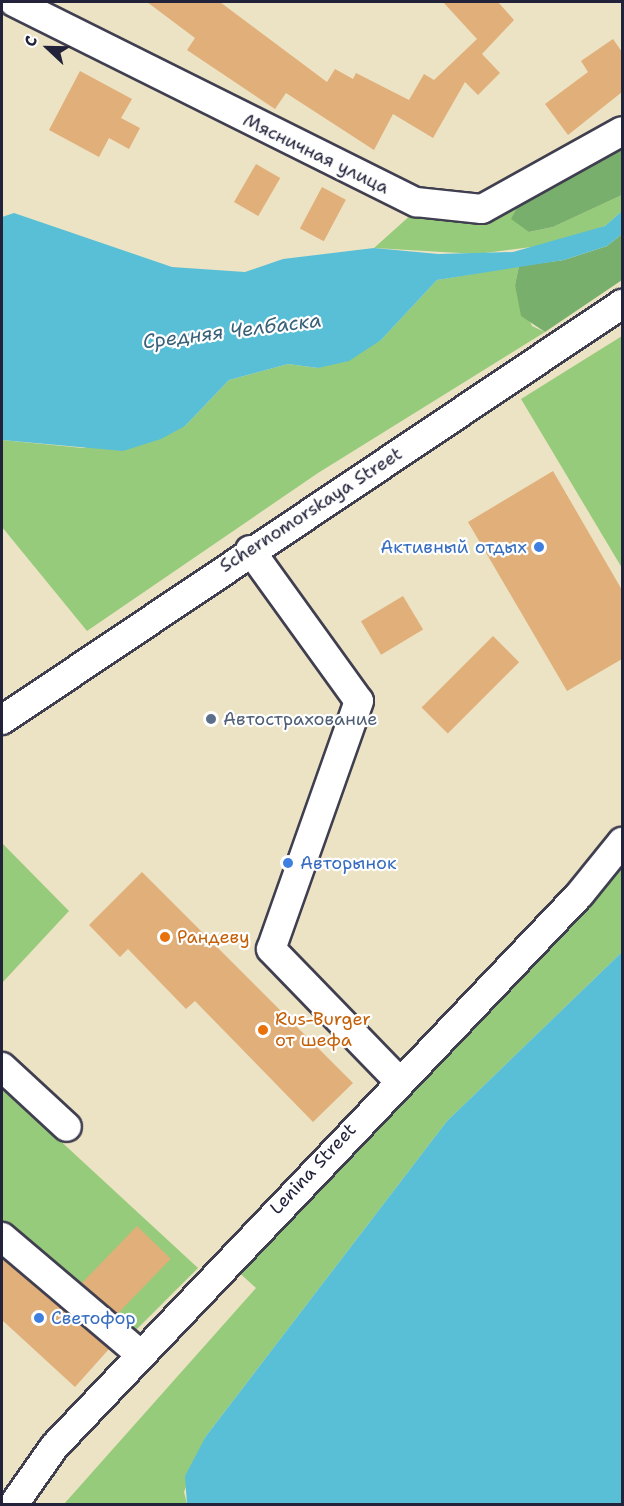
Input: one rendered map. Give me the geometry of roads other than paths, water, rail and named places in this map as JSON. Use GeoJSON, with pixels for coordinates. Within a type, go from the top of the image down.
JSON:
{"type":"FeatureCollection","features":[{"type":"Feature","properties":{"kind":"street","name":"Мясничная улица"},"geometry":{"type":"LineString","coordinates":[[14,2],[416,202],[482,209],[622,131]]}},
{"type":"Feature","properties":{"kind":"street","name":"Sсhernomorskaya Street"},"geometry":{"type":"LineString","coordinates":[[2,720],[250,550],[622,304]]}},
{"type":"Feature","properties":{"kind":"street"},"geometry":{"type":"LineString","coordinates":[[250,550],[359,701],[271,949],[398,1080]]}},
{"type":"Feature","properties":{"kind":"street","name":"Lenina Street"},"geometry":{"type":"LineString","coordinates":[[14,1504],[54,1447],[398,1080],[580,894],[622,842]]}},
{"type":"Feature","properties":{"kind":"street"},"geometry":{"type":"LineString","coordinates":[[2,1067],[67,1127]]}},
{"type":"Feature","properties":{"kind":"street"},"geometry":{"type":"LineString","coordinates":[[2,1237],[140,1354]]}},
{"type":"Feature","properties":{"kind":"water","name":"Средняя Челбаска"},"geometry":{"type":"Polygon","coordinates":[[[622,211],[622,234],[607,246],[564,260],[437,280],[381,340],[349,361],[318,368],[288,364],[229,380],[185,426],[161,439],[123,451],[2,440],[2,217],[14,213],[172,267],[245,272],[283,259],[374,248],[438,254],[513,252],[605,226],[622,211]]]}},
{"type":"Feature","properties":{"kind":"water"},"geometry":{"type":"Polygon","coordinates":[[[622,952],[622,1504],[187,1504],[185,1476],[206,1436],[447,1121],[622,952]]]}},
{"type":"Feature","properties":{"kind":"place","name":"Активный отдых"},"geometry":{"type":"Point","coordinates":[539,547]}},
{"type":"Feature","properties":{"kind":"place","name":"Автострахование"},"geometry":{"type":"Point","coordinates":[211,719]}},
{"type":"Feature","properties":{"kind":"place","name":"Авторынок"},"geometry":{"type":"Point","coordinates":[288,863]}},
{"type":"Feature","properties":{"kind":"place","name":"Рандеву"},"geometry":{"type":"Point","coordinates":[165,937]}},
{"type":"Feature","properties":{"kind":"place","name":"Rus-Burger от шефа"},"geometry":{"type":"Point","coordinates":[263,1030]}},
{"type":"Feature","properties":{"kind":"place","name":"Светофор"},"geometry":{"type":"Point","coordinates":[39,1318]}}]}
